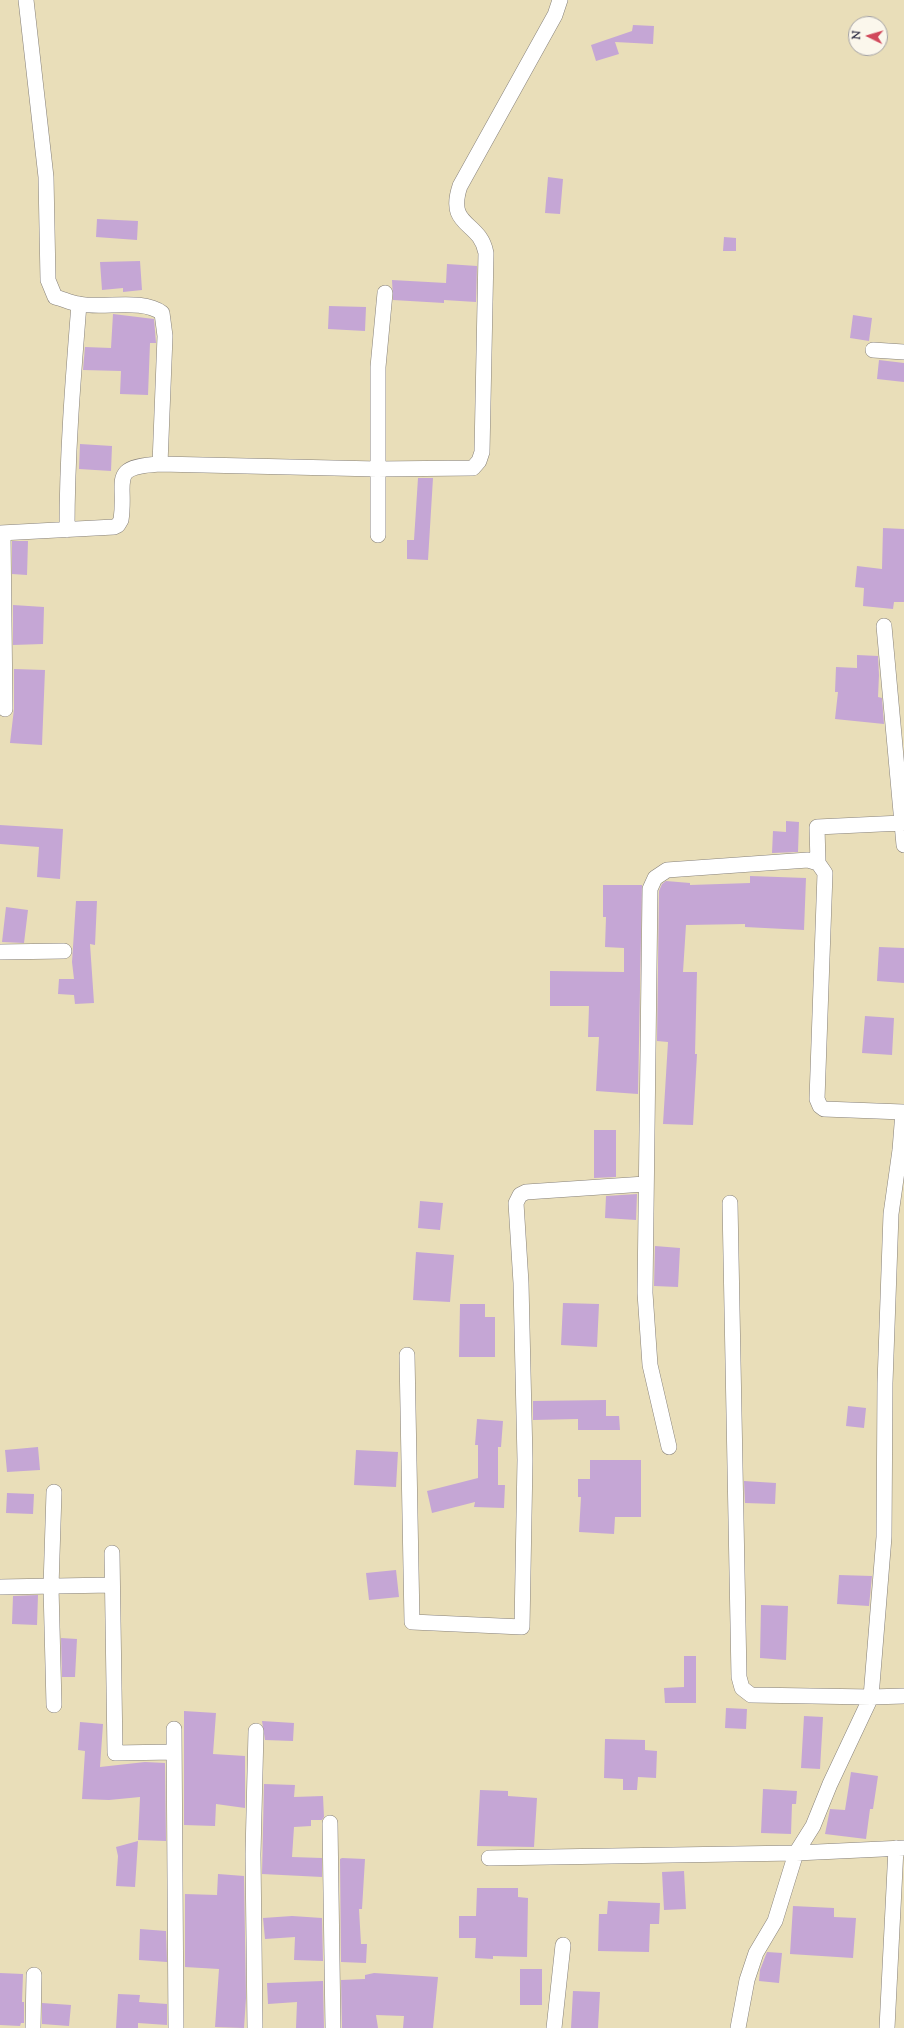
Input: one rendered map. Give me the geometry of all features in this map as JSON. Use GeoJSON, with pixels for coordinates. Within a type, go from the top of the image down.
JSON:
{"type":"FeatureCollection","features":[{"type":"Feature","properties":{"kind":"street"},"geometry":{"type":"LineString","coordinates":[[26,0],[46,178],[48,280],[55,297],[79,304],[142,306],[156,308],[162,313],[165,336],[160,464]]}},
{"type":"Feature","properties":{"kind":"street"},"geometry":{"type":"LineString","coordinates":[[5,709],[2,533],[114,528],[118,525],[122,513],[122,481],[125,473],[130,468],[137,465],[160,464],[377,469],[463,469],[473,468],[479,461],[482,452],[486,253],[484,244],[480,237],[460,217],[456,207],[457,197],[460,186],[555,15],[560,0]]}},
{"type":"Feature","properties":{"kind":"street"},"geometry":{"type":"LineString","coordinates":[[378,535],[378,367],[385,292]]}},
{"type":"Feature","properties":{"kind":"street"},"geometry":{"type":"LineString","coordinates":[[67,530],[67,475],[71,396],[79,304]]}},
{"type":"Feature","properties":{"kind":"street"},"geometry":{"type":"LineString","coordinates":[[873,350],[904,352]]}},
{"type":"Feature","properties":{"kind":"street"},"geometry":{"type":"LineString","coordinates":[[884,626],[904,845]]}},
{"type":"Feature","properties":{"kind":"street"},"geometry":{"type":"LineString","coordinates":[[738,2028],[747,1980],[756,1953],[774,1921],[796,1853],[813,1826],[830,1784],[871,1697],[884,1537],[885,1383],[891,1214],[900,1150],[904,1106],[824,1109],[820,1106],[817,1099],[825,873],[818,863],[817,827],[902,823]]}},
{"type":"Feature","properties":{"kind":"street"},"geometry":{"type":"LineString","coordinates":[[669,1447],[650,1365],[645,1293],[645,1184],[650,889],[655,878],[667,870],[808,860],[818,863]]}},
{"type":"Feature","properties":{"kind":"street"},"geometry":{"type":"LineString","coordinates":[[0,952],[64,951]]}},
{"type":"Feature","properties":{"kind":"street"},"geometry":{"type":"LineString","coordinates":[[407,1355],[412,1622],[522,1627],[525,1460],[521,1283],[516,1203],[520,1195],[526,1192],[645,1184]]}},
{"type":"Feature","properties":{"kind":"street"},"geometry":{"type":"LineString","coordinates":[[730,1202],[739,1669],[742,1688],[751,1694],[871,1697],[904,1696]]}},
{"type":"Feature","properties":{"kind":"street"},"geometry":{"type":"LineString","coordinates":[[54,1492],[51,1587],[54,1705]]}},
{"type":"Feature","properties":{"kind":"street"},"geometry":{"type":"LineString","coordinates":[[112,1553],[115,1753],[174,1752]]}},
{"type":"Feature","properties":{"kind":"street"},"geometry":{"type":"LineString","coordinates":[[0,1587],[112,1585]]}},
{"type":"Feature","properties":{"kind":"street"},"geometry":{"type":"LineString","coordinates":[[174,1730],[176,2028]]}},
{"type":"Feature","properties":{"kind":"street"},"geometry":{"type":"LineString","coordinates":[[255,2028],[254,1854],[256,1731]]}},
{"type":"Feature","properties":{"kind":"street"},"geometry":{"type":"LineString","coordinates":[[330,1823],[333,2028]]}},
{"type":"Feature","properties":{"kind":"street"},"geometry":{"type":"LineString","coordinates":[[489,1858],[796,1853],[900,1848],[887,2028]]}},
{"type":"Feature","properties":{"kind":"street"},"geometry":{"type":"LineString","coordinates":[[554,2028],[563,1945]]}},
{"type":"Feature","properties":{"kind":"street"},"geometry":{"type":"LineString","coordinates":[[33,2028],[34,1975]]}},
{"type":"Feature","properties":{"kind":"building"},"geometry":{"type":"Polygon","coordinates":[[[633,25],[654,26],[653,44],[615,42],[619,54],[596,61],[591,45],[632,31],[633,25]]]}},
{"type":"Feature","properties":{"kind":"building"},"geometry":{"type":"Polygon","coordinates":[[[548,177],[563,179],[560,214],[545,213],[548,177]]]}},
{"type":"Feature","properties":{"kind":"building"},"geometry":{"type":"Polygon","coordinates":[[[97,219],[138,221],[137,240],[96,237],[97,219]]]}},
{"type":"Feature","properties":{"kind":"building"},"geometry":{"type":"Polygon","coordinates":[[[724,237],[736,238],[736,251],[723,251],[724,237]]]}},
{"type":"Feature","properties":{"kind":"building"},"geometry":{"type":"Polygon","coordinates":[[[140,261],[142,290],[123,292],[123,288],[102,290],[100,262],[140,261]]]}},
{"type":"Feature","properties":{"kind":"building"},"geometry":{"type":"Polygon","coordinates":[[[447,264],[477,266],[476,302],[444,300],[444,303],[393,300],[392,280],[446,283],[447,264]]]}},
{"type":"Feature","properties":{"kind":"building"},"geometry":{"type":"Polygon","coordinates":[[[329,306],[366,307],[365,331],[328,329],[329,306]]]}},
{"type":"Feature","properties":{"kind":"building"},"geometry":{"type":"Polygon","coordinates":[[[113,314],[154,319],[156,343],[150,343],[148,395],[120,394],[121,371],[83,370],[85,347],[111,348],[113,314]]]}},
{"type":"Feature","properties":{"kind":"building"},"geometry":{"type":"Polygon","coordinates":[[[853,315],[872,318],[869,341],[850,338],[853,315]]]}},
{"type":"Feature","properties":{"kind":"building"},"geometry":{"type":"Polygon","coordinates":[[[879,360],[904,363],[904,382],[877,379],[879,360]]]}},
{"type":"Feature","properties":{"kind":"building"},"geometry":{"type":"Polygon","coordinates":[[[80,444],[112,446],[111,471],[79,469],[80,444]]]}},
{"type":"Feature","properties":{"kind":"building"},"geometry":{"type":"Polygon","coordinates":[[[418,478],[433,478],[428,560],[407,559],[407,540],[414,540],[418,478]]]}},
{"type":"Feature","properties":{"kind":"building"},"geometry":{"type":"Polygon","coordinates":[[[883,528],[904,529],[904,602],[894,602],[893,609],[863,606],[864,588],[855,587],[857,566],[882,569],[883,528]]]}},
{"type":"Feature","properties":{"kind":"building"},"geometry":{"type":"Polygon","coordinates":[[[12,541],[28,541],[27,575],[12,574],[12,541]]]}},
{"type":"Feature","properties":{"kind":"building"},"geometry":{"type":"Polygon","coordinates":[[[13,605],[44,607],[43,644],[13,645],[13,605]]]}},
{"type":"Feature","properties":{"kind":"building"},"geometry":{"type":"Polygon","coordinates":[[[857,655],[878,656],[878,697],[882,698],[884,724],[835,719],[838,692],[835,692],[836,667],[857,668],[857,655]]]}},
{"type":"Feature","properties":{"kind":"building"},"geometry":{"type":"Polygon","coordinates":[[[14,669],[45,670],[42,745],[10,743],[14,709],[14,669]]]}},
{"type":"Feature","properties":{"kind":"building"},"geometry":{"type":"Polygon","coordinates":[[[786,821],[799,822],[798,852],[772,853],[773,831],[786,832],[786,821]]]}},
{"type":"Feature","properties":{"kind":"building"},"geometry":{"type":"Polygon","coordinates":[[[0,825],[63,829],[60,879],[37,877],[39,847],[0,844],[0,825]]]}},
{"type":"Feature","properties":{"kind":"building"},"geometry":{"type":"Polygon","coordinates":[[[750,876],[806,878],[804,930],[745,927],[745,924],[686,925],[683,972],[697,972],[695,1054],[697,1054],[693,1125],[663,1124],[668,1042],[657,1041],[659,891],[662,884],[666,881],[690,883],[690,885],[750,883],[750,876]]]}},
{"type":"Feature","properties":{"kind":"building"},"geometry":{"type":"Polygon","coordinates":[[[603,885],[642,885],[638,1094],[596,1091],[599,1037],[588,1037],[589,1006],[550,1006],[550,971],[624,972],[624,948],[605,947],[606,917],[603,917],[603,885]]]}},
{"type":"Feature","properties":{"kind":"building"},"geometry":{"type":"Polygon","coordinates":[[[76,901],[97,901],[95,945],[90,944],[94,1003],[75,1004],[74,995],[58,994],[59,979],[74,979],[72,962],[76,901]]]}},
{"type":"Feature","properties":{"kind":"building"},"geometry":{"type":"Polygon","coordinates":[[[6,907],[28,910],[24,943],[2,942],[6,907]]]}},
{"type":"Feature","properties":{"kind":"building"},"geometry":{"type":"Polygon","coordinates":[[[879,947],[904,948],[904,983],[877,981],[879,947]]]}},
{"type":"Feature","properties":{"kind":"building"},"geometry":{"type":"Polygon","coordinates":[[[865,1016],[894,1018],[892,1055],[862,1053],[865,1016]]]}},
{"type":"Feature","properties":{"kind":"building"},"geometry":{"type":"Polygon","coordinates":[[[594,1130],[616,1130],[616,1177],[594,1178],[594,1130]]]}},
{"type":"Feature","properties":{"kind":"building"},"geometry":{"type":"Polygon","coordinates":[[[637,1194],[636,1220],[605,1218],[606,1196],[637,1194]]]}},
{"type":"Feature","properties":{"kind":"building"},"geometry":{"type":"Polygon","coordinates":[[[420,1201],[443,1203],[440,1230],[418,1228],[420,1201]]]}},
{"type":"Feature","properties":{"kind":"building"},"geometry":{"type":"Polygon","coordinates":[[[655,1246],[680,1248],[678,1287],[654,1286],[655,1246]]]}},
{"type":"Feature","properties":{"kind":"building"},"geometry":{"type":"Polygon","coordinates":[[[416,1252],[454,1255],[450,1302],[413,1300],[416,1252]]]}},
{"type":"Feature","properties":{"kind":"building"},"geometry":{"type":"Polygon","coordinates":[[[563,1303],[599,1304],[597,1347],[561,1345],[563,1303]]]}},
{"type":"Feature","properties":{"kind":"building"},"geometry":{"type":"Polygon","coordinates":[[[460,1304],[485,1304],[485,1317],[495,1317],[495,1357],[459,1357],[460,1304]]]}},
{"type":"Feature","properties":{"kind":"building"},"geometry":{"type":"Polygon","coordinates":[[[606,1400],[606,1416],[619,1416],[620,1430],[578,1430],[578,1419],[533,1420],[533,1401],[606,1400]]]}},
{"type":"Feature","properties":{"kind":"building"},"geometry":{"type":"Polygon","coordinates":[[[848,1406],[866,1408],[864,1428],[846,1426],[848,1406]]]}},
{"type":"Feature","properties":{"kind":"building"},"geometry":{"type":"Polygon","coordinates":[[[477,1419],[503,1421],[501,1447],[498,1447],[498,1485],[505,1485],[504,1508],[474,1507],[475,1502],[432,1513],[427,1491],[478,1478],[478,1445],[475,1445],[477,1419]]]}},
{"type":"Feature","properties":{"kind":"building"},"geometry":{"type":"Polygon","coordinates":[[[38,1447],[40,1470],[7,1472],[5,1450],[38,1447]]]}},
{"type":"Feature","properties":{"kind":"building"},"geometry":{"type":"Polygon","coordinates":[[[356,1450],[398,1452],[396,1487],[354,1485],[356,1450]]]}},
{"type":"Feature","properties":{"kind":"building"},"geometry":{"type":"Polygon","coordinates":[[[590,1460],[641,1460],[641,1517],[615,1517],[614,1534],[579,1532],[581,1497],[578,1497],[578,1479],[590,1479],[590,1460]]]}},
{"type":"Feature","properties":{"kind":"building"},"geometry":{"type":"Polygon","coordinates":[[[744,1481],[776,1483],[775,1504],[745,1503],[744,1481]]]}},
{"type":"Feature","properties":{"kind":"building"},"geometry":{"type":"Polygon","coordinates":[[[7,1493],[34,1494],[33,1514],[6,1513],[7,1493]]]}},
{"type":"Feature","properties":{"kind":"building"},"geometry":{"type":"Polygon","coordinates":[[[396,1570],[399,1597],[369,1600],[366,1573],[396,1570]]]}},
{"type":"Feature","properties":{"kind":"building"},"geometry":{"type":"Polygon","coordinates":[[[839,1575],[872,1576],[869,1606],[837,1604],[839,1575]]]}},
{"type":"Feature","properties":{"kind":"building"},"geometry":{"type":"Polygon","coordinates":[[[38,1595],[37,1625],[12,1624],[13,1596],[38,1595]]]}},
{"type":"Feature","properties":{"kind":"building"},"geometry":{"type":"Polygon","coordinates":[[[761,1605],[788,1606],[786,1660],[760,1658],[761,1605]]]}},
{"type":"Feature","properties":{"kind":"building"},"geometry":{"type":"Polygon","coordinates":[[[61,1638],[77,1639],[75,1677],[62,1677],[61,1638]]]}},
{"type":"Feature","properties":{"kind":"building"},"geometry":{"type":"Polygon","coordinates":[[[684,1656],[696,1656],[696,1703],[665,1703],[664,1688],[684,1687],[684,1656]]]}},
{"type":"Feature","properties":{"kind":"building"},"geometry":{"type":"Polygon","coordinates":[[[726,1708],[747,1709],[746,1729],[725,1728],[726,1708]]]}},
{"type":"Feature","properties":{"kind":"building"},"geometry":{"type":"Polygon","coordinates":[[[184,1711],[216,1713],[213,1754],[245,1756],[245,1808],[216,1804],[215,1826],[184,1825],[184,1711]]]}},
{"type":"Feature","properties":{"kind":"building"},"geometry":{"type":"Polygon","coordinates":[[[804,1716],[823,1717],[820,1769],[801,1768],[804,1716]]]}},
{"type":"Feature","properties":{"kind":"building"},"geometry":{"type":"Polygon","coordinates":[[[262,1721],[294,1723],[293,1741],[265,1740],[262,1721]]]}},
{"type":"Feature","properties":{"kind":"building"},"geometry":{"type":"Polygon","coordinates":[[[80,1722],[103,1724],[100,1767],[145,1762],[165,1763],[166,1841],[138,1840],[140,1797],[109,1800],[82,1799],[85,1751],[78,1750],[80,1722]]]}},
{"type":"Feature","properties":{"kind":"building"},"geometry":{"type":"Polygon","coordinates":[[[605,1739],[645,1740],[645,1750],[657,1751],[656,1778],[638,1777],[637,1790],[623,1790],[623,1779],[604,1778],[605,1739]]]}},
{"type":"Feature","properties":{"kind":"building"},"geometry":{"type":"Polygon","coordinates":[[[851,1772],[878,1776],[873,1809],[870,1809],[866,1839],[825,1834],[830,1809],[845,1810],[851,1772]]]}},
{"type":"Feature","properties":{"kind":"building"},"geometry":{"type":"Polygon","coordinates":[[[264,1784],[295,1785],[294,1797],[323,1796],[324,1817],[322,1820],[311,1820],[311,1826],[294,1827],[292,1857],[322,1858],[322,1877],[262,1874],[264,1784]]]}},
{"type":"Feature","properties":{"kind":"building"},"geometry":{"type":"Polygon","coordinates":[[[763,1789],[797,1791],[796,1804],[792,1804],[791,1834],[761,1833],[763,1789]]]}},
{"type":"Feature","properties":{"kind":"building"},"geometry":{"type":"Polygon","coordinates":[[[480,1790],[508,1791],[508,1796],[537,1798],[534,1847],[477,1846],[480,1790]]]}},
{"type":"Feature","properties":{"kind":"building"},"geometry":{"type":"Polygon","coordinates":[[[138,1841],[135,1887],[116,1886],[118,1856],[116,1847],[138,1841]]]}},
{"type":"Feature","properties":{"kind":"building"},"geometry":{"type":"Polygon","coordinates":[[[340,1859],[365,1859],[362,1909],[359,1909],[361,1944],[367,1944],[366,1963],[341,1962],[340,1859]]]}},
{"type":"Feature","properties":{"kind":"building"},"geometry":{"type":"Polygon","coordinates":[[[684,1871],[686,1909],[664,1910],[662,1872],[684,1871]]]}},
{"type":"Feature","properties":{"kind":"building"},"geometry":{"type":"Polygon","coordinates":[[[218,1874],[244,1876],[246,1998],[244,2028],[215,2027],[219,1969],[185,1967],[185,1894],[217,1895],[218,1874]]]}},
{"type":"Feature","properties":{"kind":"building"},"geometry":{"type":"Polygon","coordinates":[[[477,1888],[518,1888],[518,1897],[528,1898],[527,1957],[493,1956],[493,1959],[475,1958],[476,1938],[459,1938],[459,1916],[476,1916],[477,1888]]]}},
{"type":"Feature","properties":{"kind":"building"},"geometry":{"type":"Polygon","coordinates":[[[608,1901],[660,1903],[659,1924],[650,1924],[649,1952],[598,1951],[599,1914],[607,1914],[608,1901]]]}},
{"type":"Feature","properties":{"kind":"building"},"geometry":{"type":"Polygon","coordinates":[[[793,1906],[834,1908],[834,1917],[856,1918],[853,1958],[790,1954],[793,1906]]]}},
{"type":"Feature","properties":{"kind":"building"},"geometry":{"type":"Polygon","coordinates":[[[292,1916],[322,1918],[323,1961],[294,1960],[295,1937],[265,1939],[263,1918],[292,1916]]]}},
{"type":"Feature","properties":{"kind":"building"},"geometry":{"type":"Polygon","coordinates":[[[140,1929],[166,1931],[167,1962],[139,1960],[140,1929]]]}},
{"type":"Feature","properties":{"kind":"building"},"geometry":{"type":"Polygon","coordinates":[[[767,1952],[782,1953],[779,1983],[759,1981],[760,1970],[767,1952]]]}},
{"type":"Feature","properties":{"kind":"building"},"geometry":{"type":"Polygon","coordinates":[[[520,1969],[542,1969],[542,2005],[520,2005],[520,1969]]]}},
{"type":"Feature","properties":{"kind":"building"},"geometry":{"type":"Polygon","coordinates":[[[0,1973],[23,1974],[22,2002],[24,2002],[24,2023],[21,2023],[20,2026],[0,2025],[0,1973]]]}},
{"type":"Feature","properties":{"kind":"building"},"geometry":{"type":"Polygon","coordinates":[[[374,1973],[438,1977],[433,2028],[403,2028],[404,2016],[376,2015],[378,2028],[342,2028],[341,1980],[365,1979],[365,1975],[374,1973]]]}},
{"type":"Feature","properties":{"kind":"building"},"geometry":{"type":"Polygon","coordinates":[[[323,1981],[324,2028],[296,2028],[297,2002],[268,2004],[267,1983],[323,1981]]]}},
{"type":"Feature","properties":{"kind":"building"},"geometry":{"type":"Polygon","coordinates":[[[573,1991],[600,1992],[598,2028],[571,2028],[573,1991]]]}},
{"type":"Feature","properties":{"kind":"building"},"geometry":{"type":"Polygon","coordinates":[[[118,1994],[140,1995],[139,2002],[167,2004],[167,2025],[138,2023],[138,2028],[116,2028],[118,1994]]]}},
{"type":"Feature","properties":{"kind":"building"},"geometry":{"type":"Polygon","coordinates":[[[42,2003],[71,2005],[69,2026],[42,2024],[42,2003]]]}}]}
